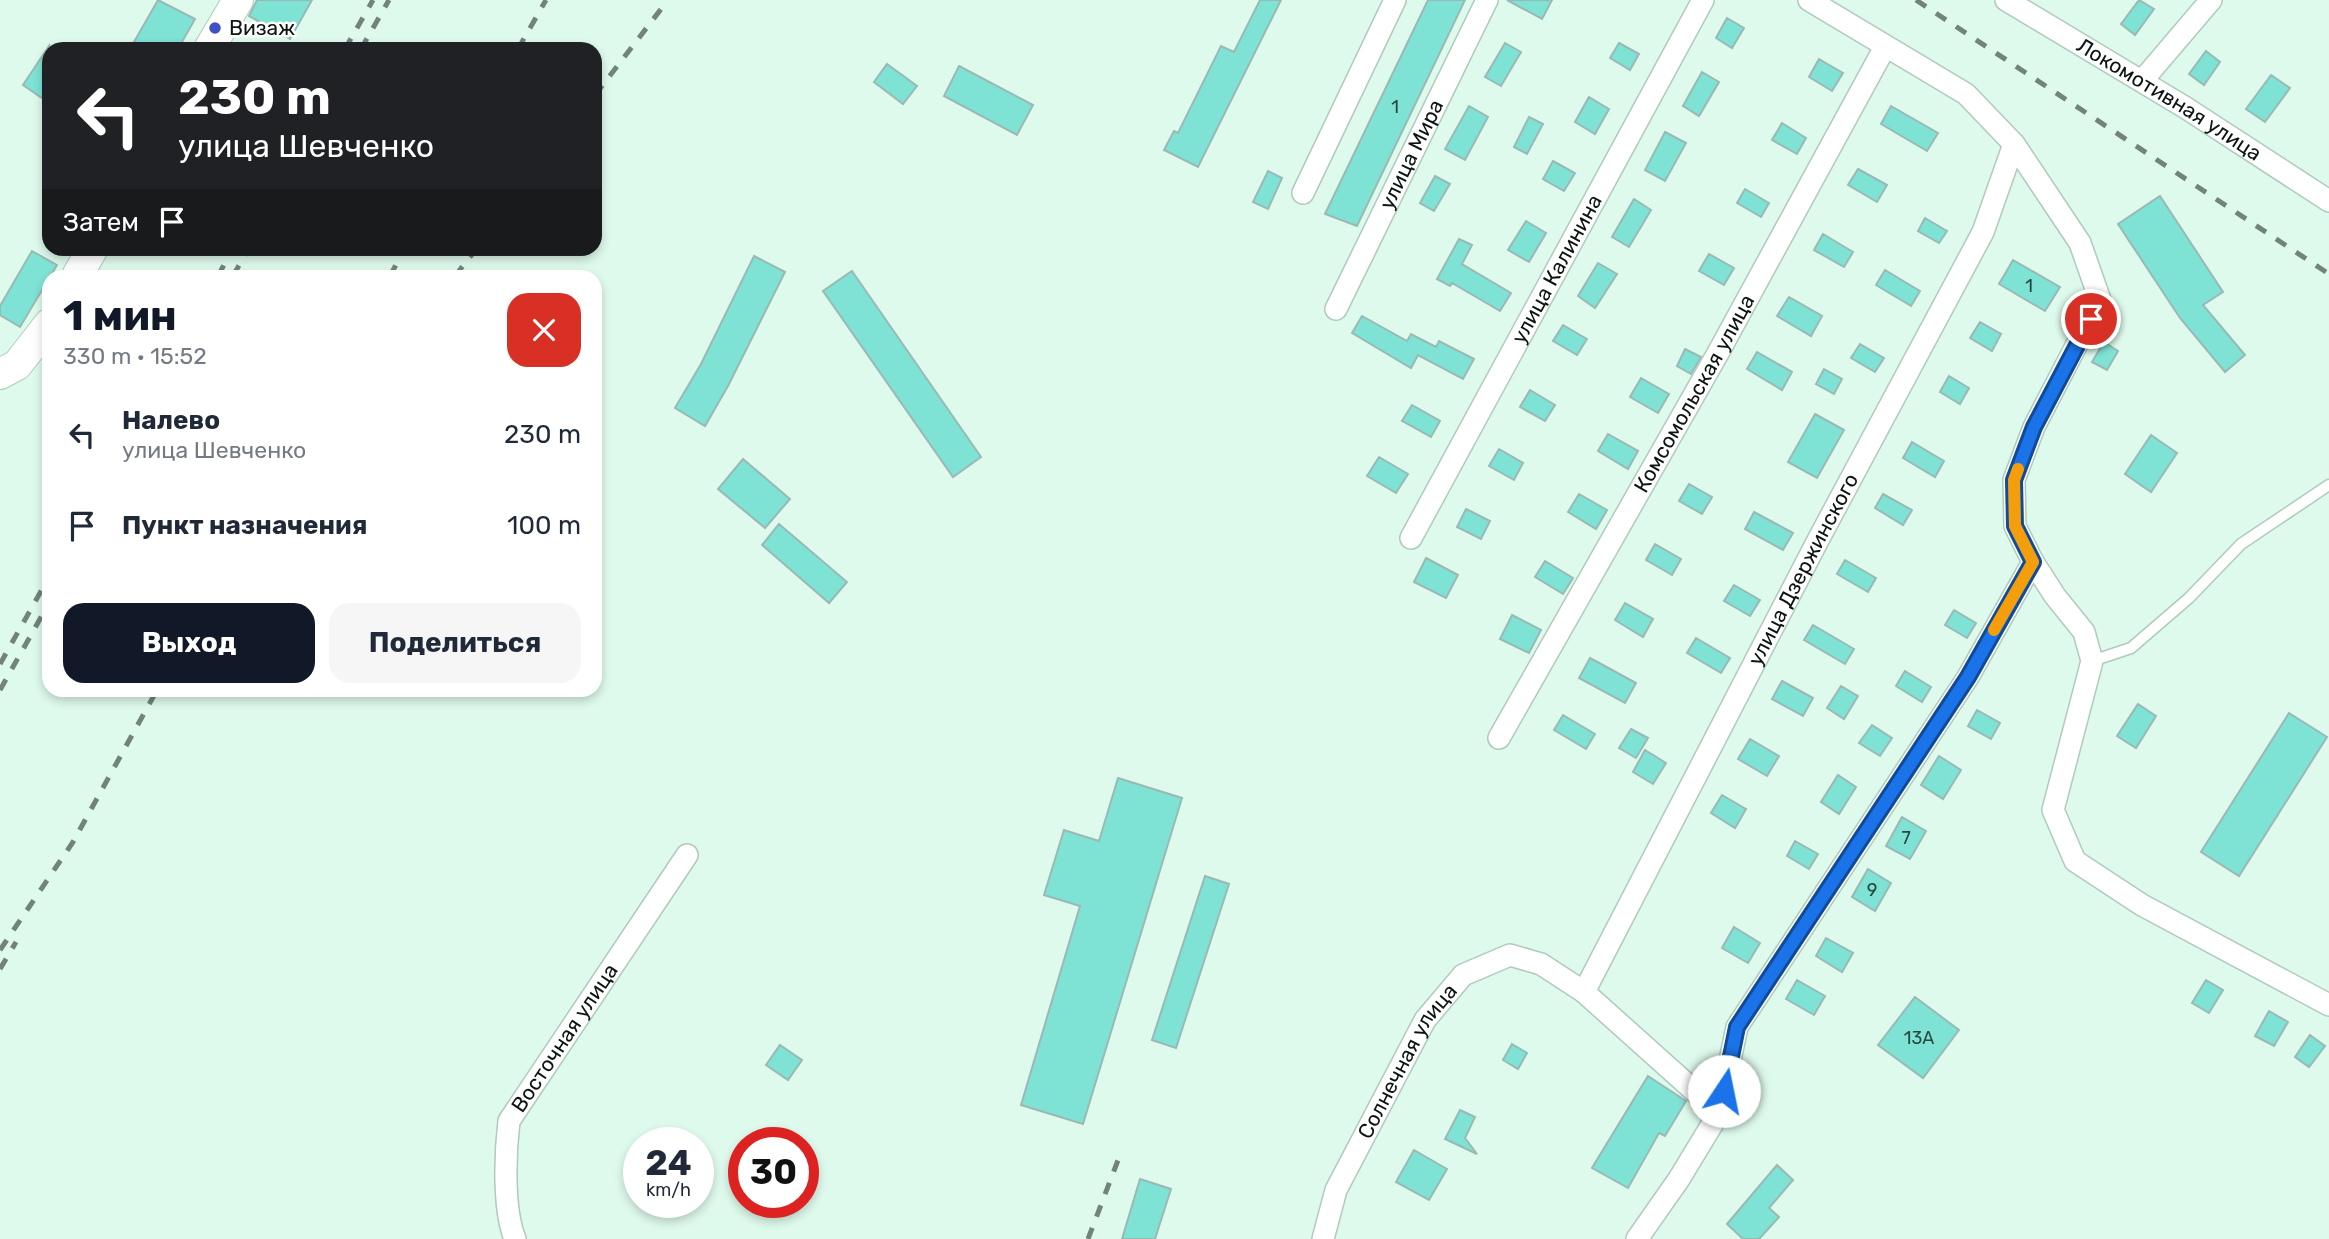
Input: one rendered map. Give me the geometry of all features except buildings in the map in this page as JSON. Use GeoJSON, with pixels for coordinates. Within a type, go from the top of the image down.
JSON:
{"type":"FeatureCollection","features":[{"type":"Feature","properties":{"kind":"street"},"geometry":{"type":"LineString","coordinates":[[213,42],[238,0]]}},
{"type":"Feature","properties":{"kind":"street"},"geometry":{"type":"LineString","coordinates":[[1303,192],[1395,0]]}},
{"type":"Feature","properties":{"kind":"street","name":"улица Мира"},"geometry":{"type":"LineString","coordinates":[[1336,309],[1487,0]]}},
{"type":"Feature","properties":{"kind":"street","name":"улица Калинина"},"geometry":{"type":"LineString","coordinates":[[1411,538],[1703,0]]}},
{"type":"Feature","properties":{"kind":"street"},"geometry":{"type":"LineString","coordinates":[[1809,0],[1966,94],[2014,144],[2080,243],[2100,300],[2034,427],[2014,480],[2015,526],[2033,562],[2055,596],[2084,632],[2092,661],[2053,810],[2075,861],[2142,905],[2329,1004]]}},
{"type":"Feature","properties":{"kind":"street","name":"Локомотивная улица"},"geometry":{"type":"LineString","coordinates":[[2006,0],[2142,81],[2329,201]]}},
{"type":"Feature","properties":{"kind":"street"},"geometry":{"type":"LineString","coordinates":[[2142,81],[2211,0]]}},
{"type":"Feature","properties":{"kind":"street","name":"Комсомольская улица"},"geometry":{"type":"LineString","coordinates":[[1499,738],[1718,353],[1885,47]]}},
{"type":"Feature","properties":{"kind":"street","name":"улица Дзержинского"},"geometry":{"type":"LineString","coordinates":[[1584,992],[1817,542],[1983,232],[2014,144]]}},
{"type":"Feature","properties":{"kind":"street"},"geometry":{"type":"LineString","coordinates":[[0,374],[17,365],[42,333]]}},
{"type":"Feature","properties":{"kind":"street"},"geometry":{"type":"LineString","coordinates":[[1637,1239],[1679,1180],[1719,1112],[1737,1027],[1968,677],[2033,562]]}},
{"type":"Feature","properties":{"kind":"street","name":"Восточная улица"},"geometry":{"type":"LineString","coordinates":[[516,1239],[510,1225],[506,1147],[509,1121],[687,855]]}},
{"type":"Feature","properties":{"kind":"street","name":"Солнечная улица"},"geometry":{"type":"LineString","coordinates":[[1323,1239],[1336,1190],[1425,1020],[1463,975],[1510,955],[1541,964],[1584,992],[1719,1112]]}},
{"type":"Feature","properties":{"kind":"lane"},"geometry":{"type":"LineString","coordinates":[[2092,661],[2131,648],[2189,598],[2241,544],[2329,485]]}},
{"type":"Feature","properties":{"kind":"railway"},"geometry":{"type":"LineString","coordinates":[[349,42],[373,0]]}},
{"type":"Feature","properties":{"kind":"railway"},"geometry":{"type":"LineString","coordinates":[[365,42],[389,0]]}},
{"type":"Feature","properties":{"kind":"railway"},"geometry":{"type":"LineString","coordinates":[[522,42],[546,0]]}},
{"type":"Feature","properties":{"kind":"railway"},"geometry":{"type":"LineString","coordinates":[[602,86],[668,0]]}},
{"type":"Feature","properties":{"kind":"railway"},"geometry":{"type":"LineString","coordinates":[[1916,0],[2329,274]]}},
{"type":"Feature","properties":{"kind":"railway"},"geometry":{"type":"LineString","coordinates":[[221,270],[229,256]]}},
{"type":"Feature","properties":{"kind":"railway"},"geometry":{"type":"LineString","coordinates":[[236,270],[244,256]]}},
{"type":"Feature","properties":{"kind":"railway"},"geometry":{"type":"LineString","coordinates":[[393,270],[401,256]]}},
{"type":"Feature","properties":{"kind":"railway"},"geometry":{"type":"LineString","coordinates":[[460,270],[471,256]]}},
{"type":"Feature","properties":{"kind":"railway"},"geometry":{"type":"LineString","coordinates":[[0,664],[42,589]]}},
{"type":"Feature","properties":{"kind":"railway"},"geometry":{"type":"LineString","coordinates":[[0,690],[42,615]]}},
{"type":"Feature","properties":{"kind":"railway"},"geometry":{"type":"LineString","coordinates":[[0,950],[73,842],[153,697]]}},
{"type":"Feature","properties":{"kind":"railway"},"geometry":{"type":"LineString","coordinates":[[0,969],[16,942]]}},
{"type":"Feature","properties":{"kind":"railway"},"geometry":{"type":"LineString","coordinates":[[1088,1239],[1120,1155]]}},
{"type":"Feature","properties":{"kind":"slow traffic"},"geometry":{"type":"LineString","coordinates":[[1994,630],[2033,562],[2015,526],[2014,480],[2018,469]]}},
{"type":"Feature","properties":{"kind":"place","name":"Визаж"},"geometry":{"type":"Point","coordinates":[215,28]}},
{"type":"Feature","properties":{"kind":"route"},"geometry":{"type":"LineString","coordinates":[[1724,1091],[1737,1027],[1968,677],[2033,562],[2015,526],[2014,480],[2034,427],[2091,319]]}}]}
